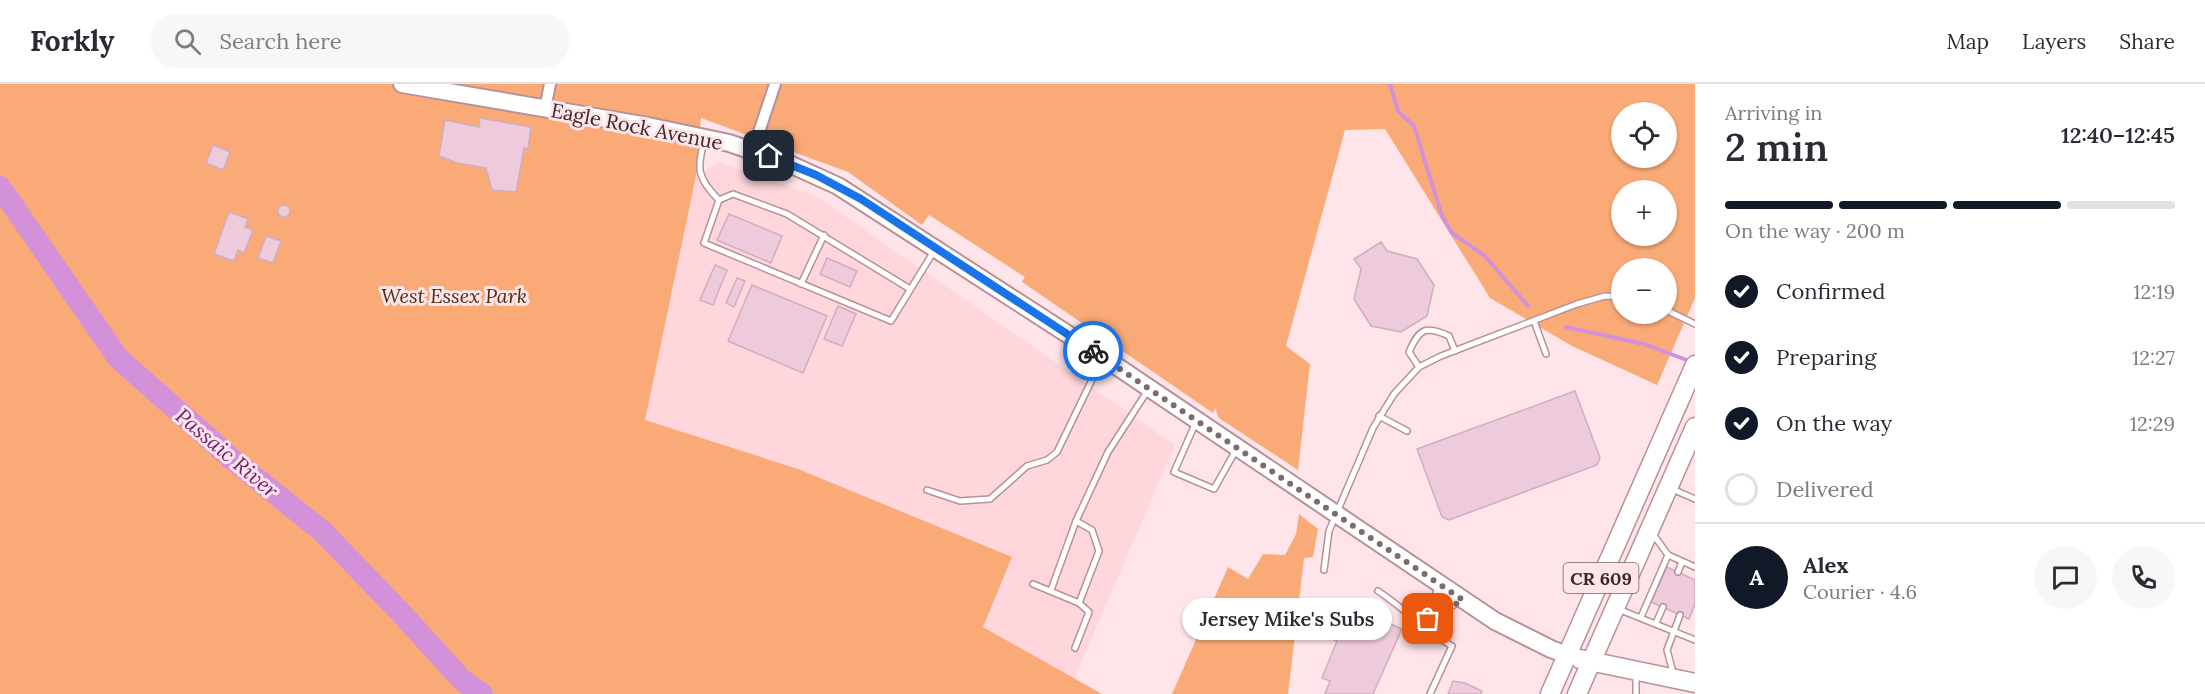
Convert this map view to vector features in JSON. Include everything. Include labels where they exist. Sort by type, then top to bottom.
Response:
[{"type":"main road","name":"Eagle Rock Avenue","points":[[402,84],[705,137],[753,150],[838,186],[1103,357],[1495,621],[1551,650],[1592,663],[1683,683]]},
{"type":"main road","name":"CR 609","points":[[1550,694],[1694,368]]},
{"type":"main road","name":"CR 609","points":[[1577,694],[1695,428]]},
{"type":"street","points":[[545,109],[550,84]]},
{"type":"street","points":[[753,150],[775,84]]},
{"type":"lane","points":[[705,137],[700,155],[700,177],[705,186],[719,200]]},
{"type":"lane","points":[[910,289],[787,214],[733,194],[719,200],[704,243],[891,321],[936,248]]},
{"type":"lane","points":[[801,284],[824,235]]},
{"type":"lane","points":[[1324,570],[1325,547],[1336,513],[1379,416],[1394,394],[1419,367],[1592,298],[1611,297]]},
{"type":"lane","points":[[1677,315],[1695,324]]},
{"type":"lane","points":[[1534,321],[1546,354]]},
{"type":"lane","points":[[1419,367],[1409,352],[1415,338],[1421,332],[1434,330],[1449,336],[1455,351]]},
{"type":"lane","points":[[927,490],[960,501],[990,499],[1027,466],[1047,460],[1057,452],[1103,357]]},
{"type":"lane","points":[[1051,590],[1076,521],[1108,452],[1149,388]]},
{"type":"lane","points":[[1379,416],[1407,431]]},
{"type":"lane","points":[[1197,421],[1174,472],[1214,489],[1237,447]]},
{"type":"lane","points":[[1668,487],[1694,498]]},
{"type":"lane","points":[[1076,521],[1092,530],[1099,551],[1079,603]]},
{"type":"lane","points":[[1649,528],[1668,555],[1695,567]]},
{"type":"lane","points":[[1641,617],[1668,555]]},
{"type":"lane","points":[[1678,572],[1682,562]]},
{"type":"lane","points":[[1033,584],[1079,603],[1089,612],[1075,648]]},
{"type":"lane","points":[[1424,628],[1438,584]]},
{"type":"lane","points":[[1378,591],[1401,607],[1424,628],[1452,646],[1430,694]]},
{"type":"lane","points":[[1428,619],[1463,600]]},
{"type":"lane","points":[[1656,623],[1663,607]]},
{"type":"lane","points":[[1615,608],[1695,640]]},
{"type":"lane","points":[[1680,615],[1667,650],[1683,683]]},
{"type":"lane","points":[[1636,672],[1636,694]]},
{"type":"shaded area","points":[[719,162],[816,196],[1175,445],[1074,679],[983,627],[1012,558],[644,420],[696,176]]},
{"type":"green space","name":"West Essex Park","points":[[0,84],[1695,84],[1695,298],[1657,385],[1572,346],[1490,298],[1385,129],[1345,130],[1286,346],[1310,364],[1298,470],[1219,418],[1215,408],[1213,413],[1022,282],[1025,277],[929,215],[922,225],[848,172],[701,118],[696,176],[645,420],[798,469],[1012,557],[983,627],[1102,694],[0,694]]},
{"type":"green space","points":[[1299,514],[1318,529],[1313,557],[1304,558],[1288,694],[1172,694],[1228,567],[1248,579],[1263,554],[1285,555],[1296,534]]},
{"type":"building","points":[[480,118],[531,127],[528,149],[524,148],[516,192],[492,190],[486,168],[457,163],[439,156],[445,120],[479,127]]},
{"type":"building","points":[[213,145],[230,152],[223,170],[206,163]]},
{"type":"building","points":[[286,205],[290,211],[286,217],[282,217],[278,209]]},
{"type":"building","points":[[229,212],[248,219],[245,227],[253,230],[244,253],[238,250],[234,261],[214,254]]},
{"type":"building","points":[[729,214],[782,236],[771,263],[717,240]]},
{"type":"building","points":[[266,236],[281,241],[273,263],[258,258]]},
{"type":"building","points":[[1381,242],[1387,251],[1417,259],[1434,285],[1427,316],[1401,332],[1371,326],[1354,299],[1361,269],[1354,259]]},
{"type":"building","points":[[827,258],[857,271],[850,287],[820,274]]},
{"type":"building","points":[[715,265],[727,270],[713,305],[700,300]]},
{"type":"building","points":[[737,278],[745,281],[734,307],[726,303]]},
{"type":"building","points":[[752,285],[827,316],[803,373],[728,341]]},
{"type":"building","points":[[838,306],[856,314],[842,346],[824,339]]},
{"type":"building","points":[[1575,391],[1600,458],[1597,465],[1449,520],[1442,517],[1417,449]]},
{"type":"building","points":[[1667,567],[1695,580],[1695,604],[1689,619],[1651,602]]},
{"type":"building","points":[[1334,600],[1402,629],[1373,694],[1325,694],[1330,681],[1322,678],[1337,641],[1326,636],[1328,616]]},
{"type":"building","points":[[1453,681],[1465,683],[1482,691],[1481,694],[1448,694]]},
{"type":"waterway","points":[[1390,84],[1398,111],[1414,126],[1442,216],[1452,233],[1485,256],[1528,306]]},
{"type":"waterway","name":"Passaic River","points":[[0,187],[118,358],[232,459],[322,531],[462,680],[482,694]]},
{"type":"waterway","points":[[1566,327],[1644,344],[1692,362]]},
{"type":"way so far","points":[[1093,351],[1463,600],[1428,619]]},
{"type":"place","name":"Jersey Mike's Subs","points":[[1428,619]]},
{"type":"route","points":[[769,156],[816,175],[861,199],[1093,351]]}]
